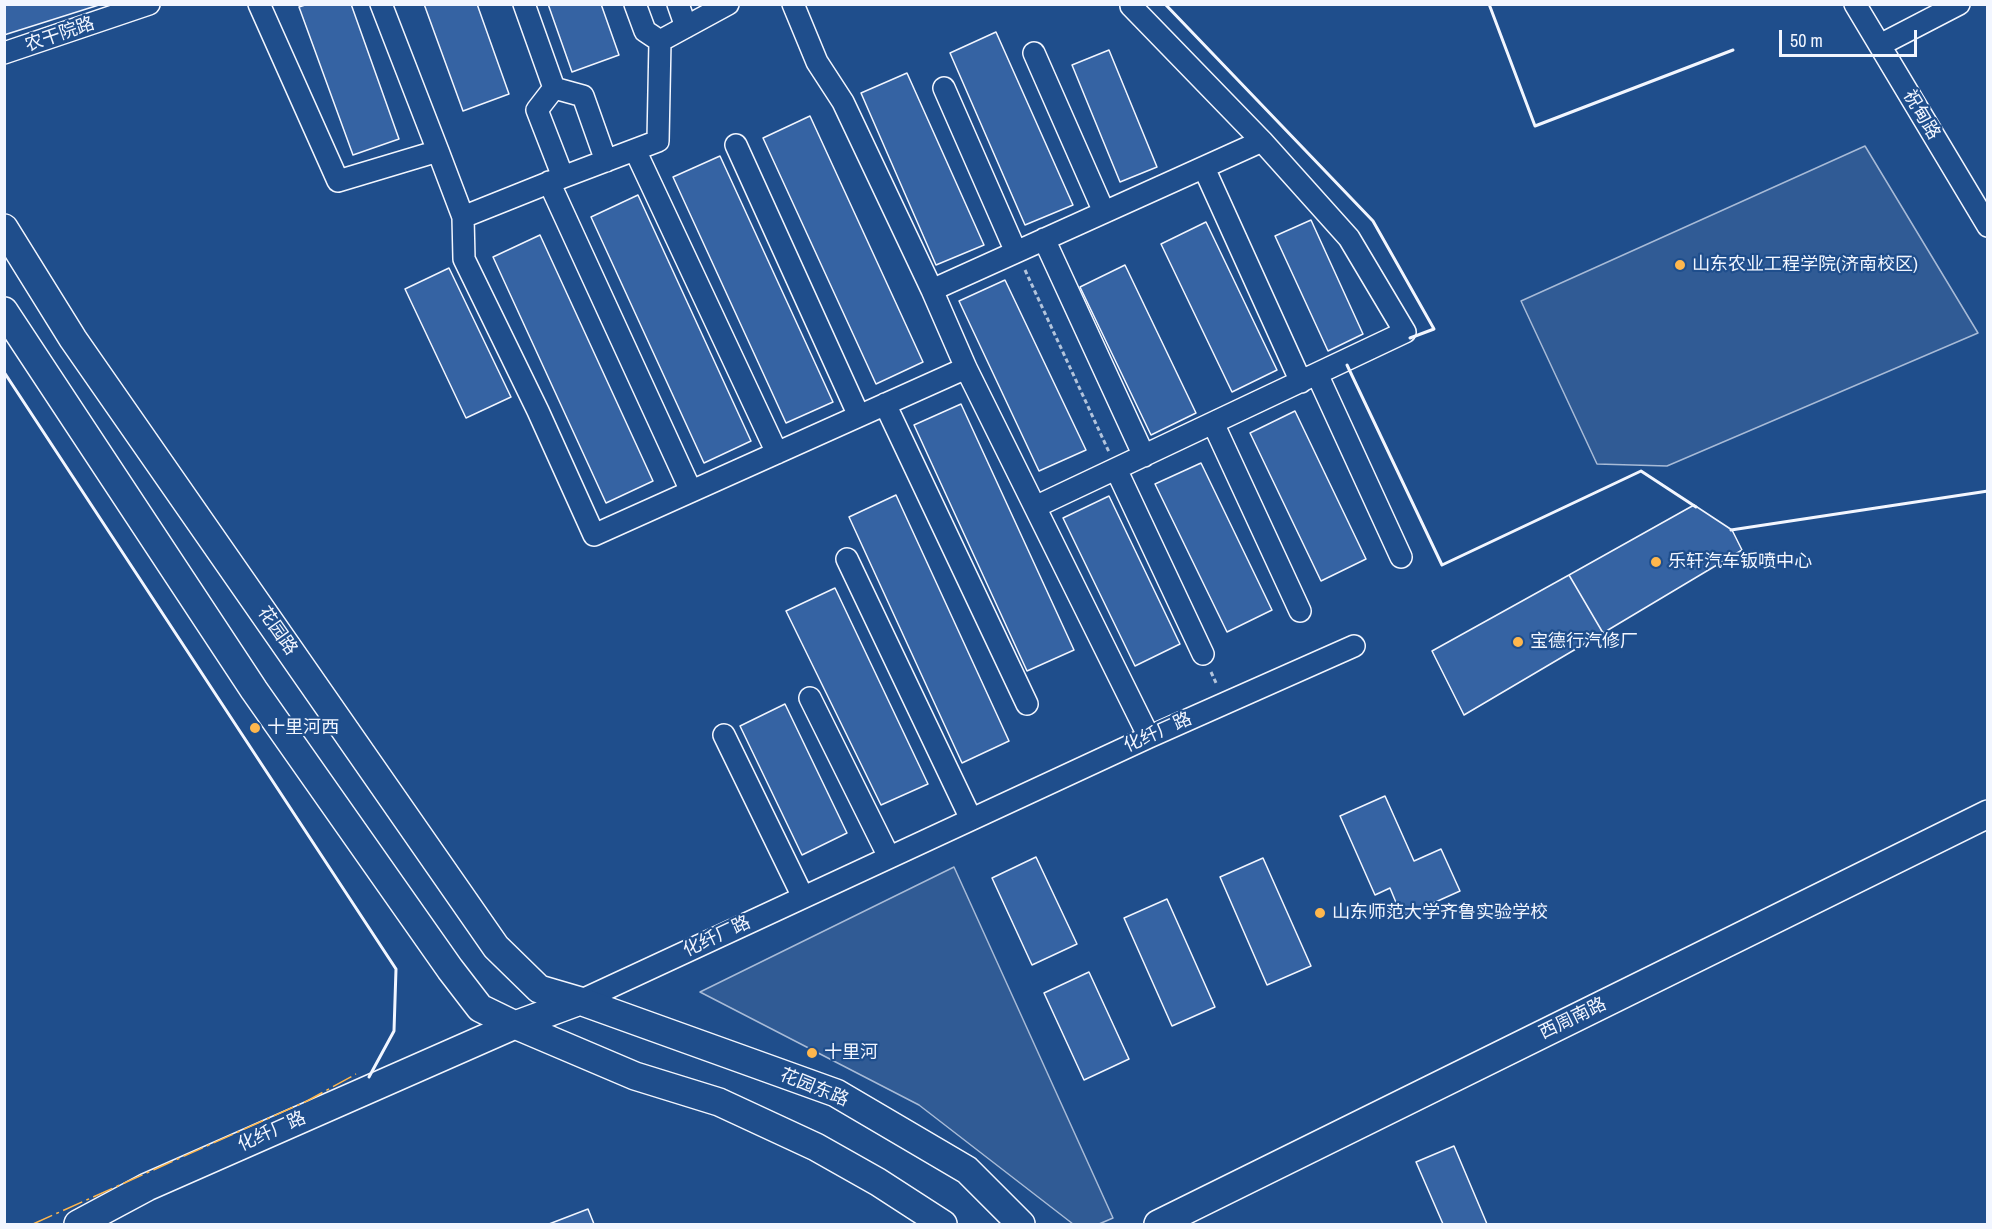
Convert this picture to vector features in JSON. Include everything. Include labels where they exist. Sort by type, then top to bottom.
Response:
[{"type":"main road","name":"花园路","points":[[4,228],[74,339],[496,947],[539,989],[579,1001]]},
{"type":"main road","points":[[4,311],[254,690],[450,969],[480,1008],[635,1076],[719,1102],[816,1147],[878,1182],[943,1224]]},
{"type":"main road","name":"西周南路","points":[[1158,1224],[1988,814]]},
{"type":"main road","name":"化纤厂路","points":[[78,1224],[147,1187],[515,1025],[579,1001]]},
{"type":"main road","name":"花园东路","points":[[579,1001],[836,1094],[968,1170],[1021,1224]]},
{"type":"street","name":"农干院路","points":[[4,53],[149,4]]},
{"type":"street","points":[[259,4],[338,181],[438,151]]},
{"type":"street","points":[[381,4],[463,217],[464,259],[538,411],[594,535],[966,368]]},
{"type":"street","points":[[524,4],[554,88]]},
{"type":"street","points":[[635,4],[645,31],[660,41]]},
{"type":"street","points":[[678,4],[686,27]]},
{"type":"street","points":[[660,41],[728,4]]},
{"type":"street","points":[[793,4],[817,62],[843,102],[932,290],[966,368],[1149,737]]},
{"type":"street","name":"祝甸路","points":[[1855,4],[1988,226]]},
{"type":"street","points":[[1880,45],[1959,4]]},
{"type":"street","points":[[1035,507],[1405,332],[1349,238],[1262,141],[1131,6]]},
{"type":"street","points":[[463,217],[658,141],[660,41]]},
{"type":"street","points":[[1034,53],[1104,212]]},
{"type":"street","points":[[554,88],[583,96],[606,161]]},
{"type":"street","points":[[554,88],[537,110],[556,179],[692,491]]},
{"type":"street","points":[[944,88],[1016,252]]},
{"type":"street","points":[[932,290],[1262,141]]},
{"type":"street","points":[[736,145],[859,416]]},
{"type":"street","points":[[635,150],[777,453]]},
{"type":"street","points":[[1204,168],[1401,557]]},
{"type":"street","points":[[1044,239],[1144,456]]},
{"type":"street","points":[[885,404],[1027,704]]},
{"type":"street","points":[[1213,423],[1300,611]]},
{"type":"street","points":[[1116,468],[1203,654]]},
{"type":"street","points":[[847,559],[971,819]]},
{"type":"street","name":"化纤厂路","points":[[579,1001],[1149,737],[1354,646]]},
{"type":"street","points":[[810,698],[889,857]]},
{"type":"street","points":[[724,735],[803,897]]},
{"type":"path","points":[[1016,252],[1116,468]]},
{"type":"path","points":[[1203,654],[1226,702]]},
{"type":"shaded area","points":[[1865,146],[1978,333],[1667,466],[1597,464],[1521,301]]},
{"type":"shaded area","points":[[954,867],[1113,1218],[1099,1224],[1073,1224],[919,1105],[700,992]]},
{"type":"building","points":[[4,4],[102,4],[4,35]]},
{"type":"building","points":[[308,4],[351,4],[399,139],[353,155],[299,7]]},
{"type":"building","points":[[424,4],[477,4],[509,94],[463,111]]},
{"type":"building","points":[[548,4],[601,4],[619,55],[572,72]]},
{"type":"building","points":[[996,32],[1073,205],[1025,225],[950,53]]},
{"type":"building","points":[[1109,50],[1157,167],[1120,182],[1072,65]]},
{"type":"building","points":[[907,73],[984,245],[936,265],[861,93]]},
{"type":"building","points":[[810,116],[923,362],[876,384],[763,138]]},
{"type":"building","points":[[720,156],[833,402],[786,423],[673,177]]},
{"type":"building","points":[[638,195],[751,441],[704,463],[591,217]]},
{"type":"building","points":[[1311,220],[1363,334],[1328,351],[1275,236]]},
{"type":"building","points":[[1206,222],[1277,370],[1232,392],[1161,244]]},
{"type":"building","points":[[540,235],[653,481],[606,503],[493,257]]},
{"type":"building","points":[[1125,265],[1196,413],[1151,435],[1080,287]]},
{"type":"building","points":[[449,268],[511,397],[466,418],[405,289]]},
{"type":"building","points":[[1005,280],[1086,450],[1039,471],[959,301]]},
{"type":"building","points":[[961,404],[1074,650],[1027,671],[914,425]]},
{"type":"building","points":[[1295,411],[1366,559],[1321,581],[1250,433]]},
{"type":"building","points":[[1201,463],[1272,610],[1227,632],[1155,484]]},
{"type":"building","points":[[896,495],[1009,741],[962,763],[849,517]]},
{"type":"building","points":[[1109,496],[1180,644],[1135,666],[1063,518]]},
{"type":"building","name":"乐轩汽车钣喷中心","points":[[1694,505],[1732,530],[1742,550],[1603,633],[1569,575]]},
{"type":"building","name":"宝德行汽修厂","points":[[1569,575],[1603,633],[1464,715],[1432,651]]},
{"type":"building","points":[[835,588],[928,784],[881,805],[786,611]]},
{"type":"building","points":[[785,704],[847,833],[802,855],[740,726]]},
{"type":"building","points":[[1385,796],[1414,861],[1441,849],[1460,891],[1402,917],[1390,888],[1375,895],[1340,816]]},
{"type":"building","points":[[1036,857],[1077,944],[1032,965],[992,878]]},
{"type":"building","points":[[1263,858],[1311,966],[1267,985],[1220,877]]},
{"type":"building","points":[[1167,899],[1215,1007],[1172,1026],[1124,918]]},
{"type":"building","points":[[1089,972],[1129,1059],[1084,1080],[1044,993]]},
{"type":"building","points":[[1454,1146],[1487,1224],[1443,1224],[1416,1162]]},
{"type":"building","points":[[588,1209],[594,1224],[549,1224]]},
{"type":"wall","points":[[1165,4],[1373,221],[1434,329],[1410,338]]},
{"type":"wall","points":[[1489,4],[1535,126],[1733,50]]},
{"type":"wall","points":[[1347,365],[1442,565],[1641,471],[1696,507]]},
{"type":"wall","points":[[4,372],[396,969],[394,1031],[369,1077]]},
{"type":"wall","points":[[1731,530],[1988,491]]},
{"type":"power","points":[[33,1224],[307,1101],[356,1074]]},
{"type":"place","name":"山东农业工程学院(济南校区)","points":[[1680,265]]},
{"type":"place","name":"乐轩汽车钣喷中心","points":[[1656,562]]},
{"type":"place","name":"宝德行汽修厂","points":[[1518,642]]},
{"type":"place","name":"十里河西","points":[[255,728]]},
{"type":"place","name":"山东师范大学齐鲁实验学校","points":[[1320,913]]},
{"type":"place","name":"十里河","points":[[812,1053]]}]
